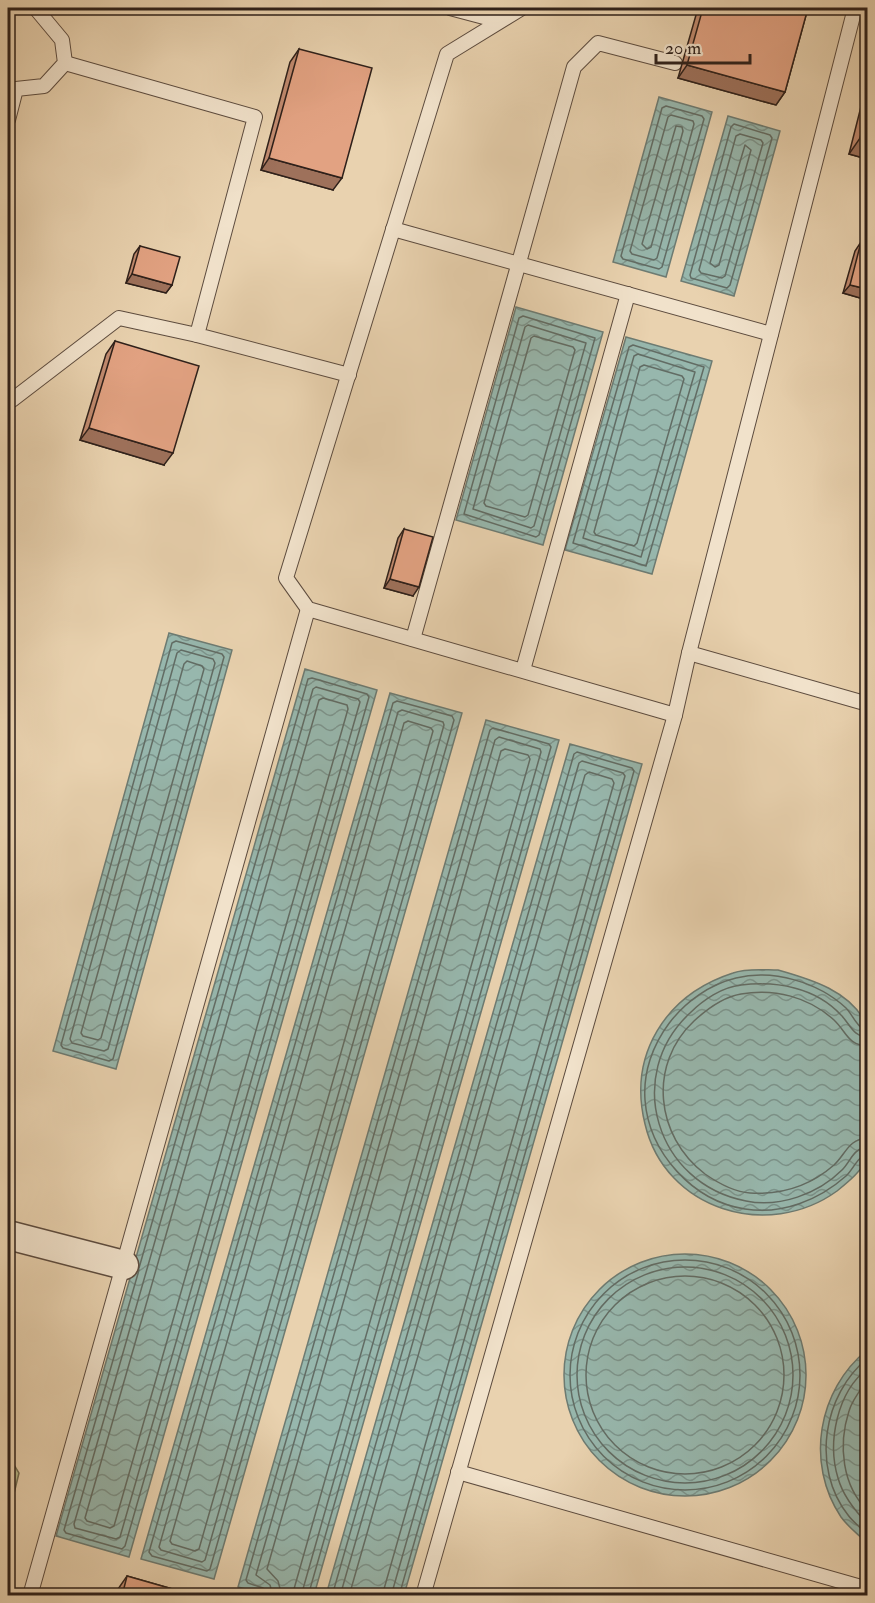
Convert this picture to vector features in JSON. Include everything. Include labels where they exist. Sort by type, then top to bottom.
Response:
[{"type":"street","points":[[8,1235],[124,1265]]},
{"type":"lane","points":[[8,120],[16,88],[44,86],[65,63],[62,40],[37,10],[38,8]]},
{"type":"lane","points":[[450,8],[499,21]]},
{"type":"lane","points":[[522,8],[447,54],[286,578],[308,609],[675,715]]},
{"type":"lane","points":[[423,1596],[675,715],[855,8]]},
{"type":"lane","points":[[413,639],[574,67],[598,44],[675,63]]},
{"type":"lane","points":[[65,63],[255,117],[197,335]]},
{"type":"lane","points":[[393,229],[771,334]]},
{"type":"lane","points":[[523,670],[628,294]]},
{"type":"lane","points":[[8,399],[12,400],[119,318],[197,335],[349,375]]},
{"type":"lane","points":[[30,1596],[308,609]]},
{"type":"lane","points":[[689,653],[867,704]]},
{"type":"lane","points":[[458,1472],[867,1589]]},
{"type":"green space","points":[[8,1455],[19,1473],[8,1518]]},
{"type":"water","points":[[659,97],[712,112],[666,277],[613,262]]},
{"type":"water","points":[[728,116],[780,131],[734,296],[681,281]]},
{"type":"water","points":[[516,307],[603,332],[543,545],[456,520]]},
{"type":"water","points":[[626,337],[712,361],[652,574],[565,550]]},
{"type":"water","points":[[169,633],[232,650],[116,1069],[53,1051]]},
{"type":"water","points":[[305,669],[377,690],[129,1557],[56,1536]]},
{"type":"water","points":[[390,693],[462,713],[214,1579],[141,1559]]},
{"type":"water","points":[[486,720],[559,740],[314,1595],[268,1595],[238,1587]]},
{"type":"water","points":[[570,744],[642,764],[404,1595],[326,1595]]},
{"type":"water","points":[[778,970],[816,982],[841,995],[860,1014],[867,1026],[869,1043],[868,1152],[865,1163],[850,1180],[837,1191],[810,1206],[781,1214],[751,1214],[723,1208],[696,1196],[674,1178],[656,1154],[645,1124],[641,1099],[642,1074],[647,1052],[657,1031],[671,1012],[688,996],[709,983],[738,971]]},
{"type":"water","points":[[673,1254],[697,1254],[720,1259],[742,1268],[771,1289],[786,1308],[797,1329],[804,1351],[806,1375],[804,1399],[797,1421],[786,1442],[771,1461],[742,1482],[720,1491],[697,1496],[673,1496],[650,1491],[628,1482],[608,1469],[591,1452],[578,1432],[569,1410],[564,1387],[564,1363],[569,1340],[578,1318],[591,1298],[608,1281],[628,1268],[650,1259]]},
{"type":"water","points":[[867,1350],[867,1543],[844,1521],[830,1496],[823,1474],[820,1451],[822,1428],[837,1385],[850,1366]]},
{"type":"building","points":[[703,8],[808,8],[785,92],[687,65]]},
{"type":"building","points":[[299,49],[372,68],[342,178],[269,158]]},
{"type":"building","points":[[867,109],[867,140],[860,138]]},
{"type":"building","points":[[861,242],[867,244],[867,289],[850,285]]},
{"type":"building","points":[[140,246],[180,257],[172,285],[132,274]]},
{"type":"building","points":[[115,341],[199,366],[173,453],[89,428]]},
{"type":"building","points":[[404,529],[433,537],[419,587],[390,579]]},
{"type":"building","points":[[127,1576],[197,1596],[122,1596]]}]
